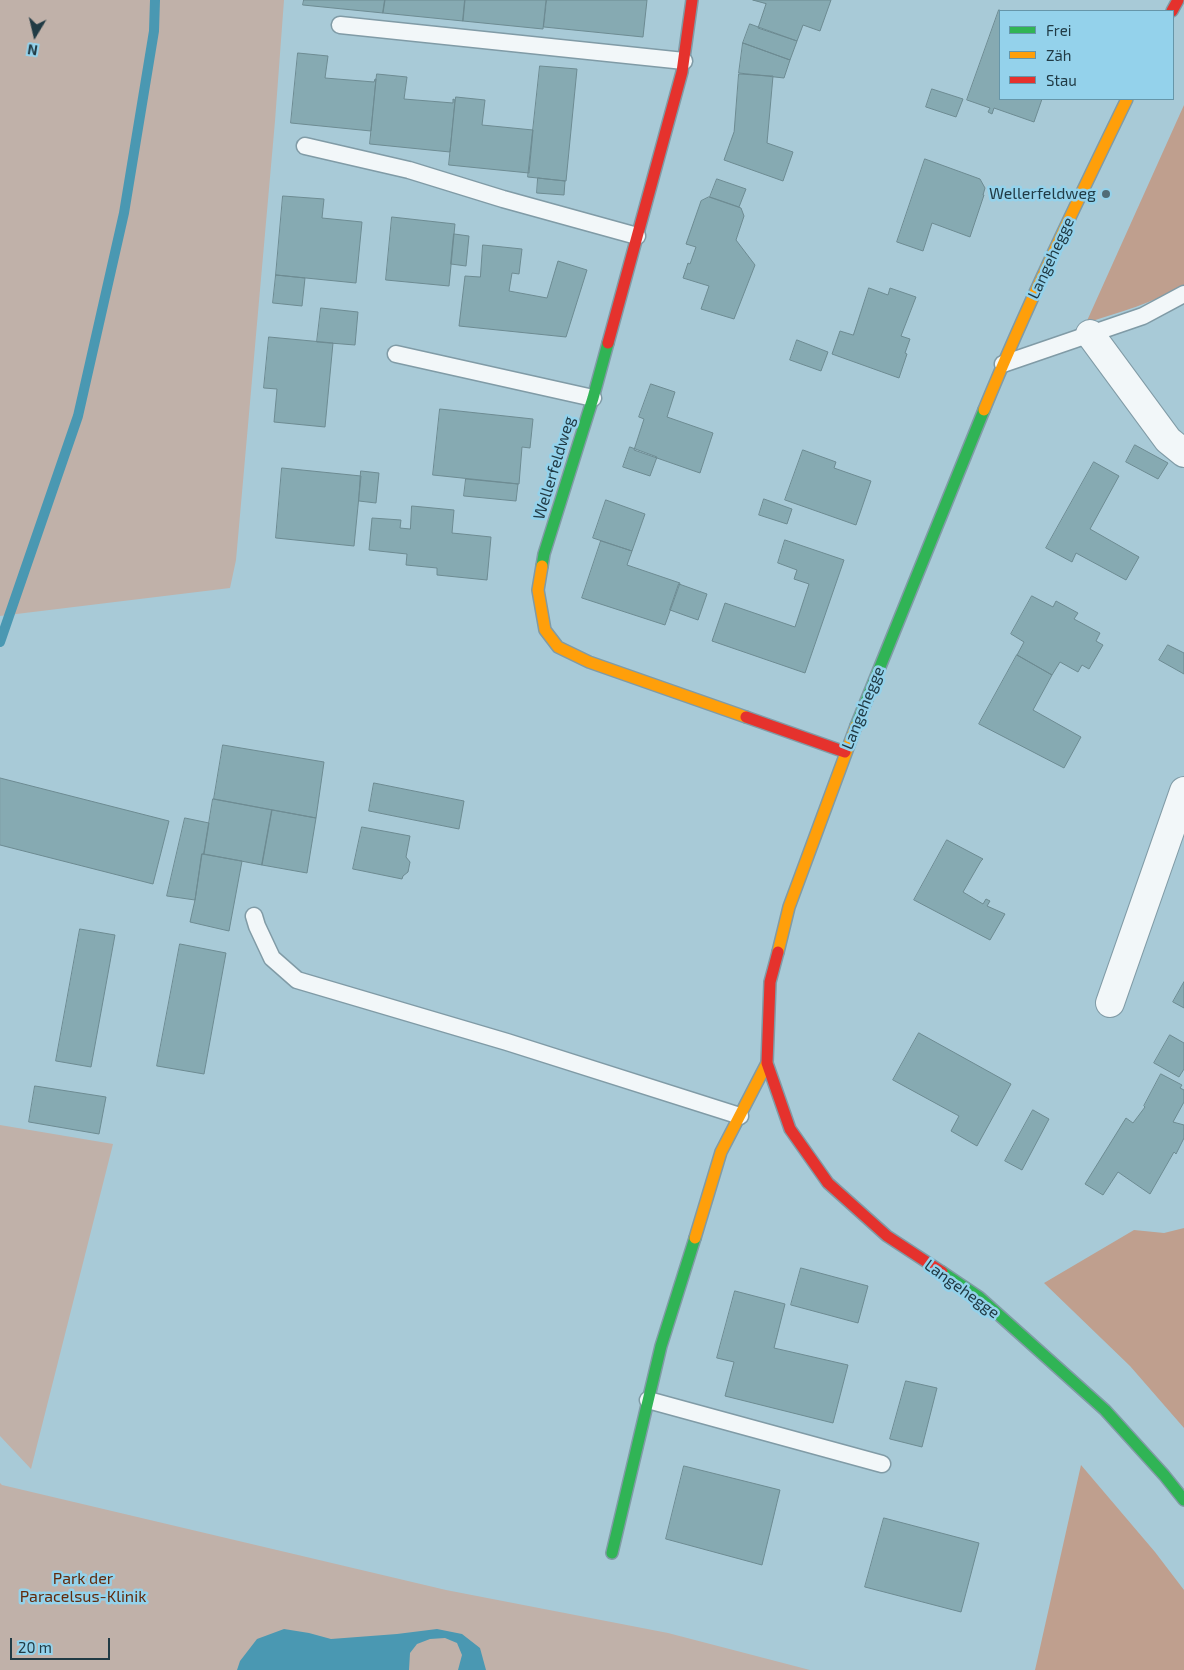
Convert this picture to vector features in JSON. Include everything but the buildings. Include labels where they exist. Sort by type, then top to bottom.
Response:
[{"type":"street","name":"Wellerfeldweg","points":[[692,0],[682,72],[592,398],[544,554],[538,590],[545,630],[558,647],[589,662],[845,752]]},
{"type":"street","name":"Langehegge","points":[[1127,100],[1003,364],[845,752],[789,907],[770,982],[767,1063],[790,1129],[828,1183],[888,1236],[979,1297],[1105,1410],[1184,1500]]},
{"type":"street","points":[[1090,334],[1168,440],[1184,453]]},
{"type":"street","points":[[1110,1003],[1184,791]]},
{"type":"street","name":"Langehegge","points":[[612,1553],[661,1346],[722,1152],[767,1063]]},
{"type":"lane","points":[[340,25],[684,61]]},
{"type":"lane","points":[[305,146],[409,170],[637,236]]},
{"type":"lane","points":[[1003,364],[1143,316],[1184,294]]},
{"type":"lane","points":[[396,354],[592,398]]},
{"type":"lane","points":[[254,916],[272,958],[297,980],[507,1042],[740,1116]]},
{"type":"lane","points":[[648,1400],[882,1464]]},
{"type":"green space","points":[[0,0],[284,0],[236,560],[230,588],[0,616]]},
{"type":"green space","points":[[0,1125],[113,1144],[31,1469],[0,1436]]},
{"type":"green space","name":"Park der Paracelsus-Klinik","points":[[0,1483],[446,1590],[668,1633],[810,1670],[0,1670]]},
{"type":"shaded area","points":[[1184,105],[1184,285],[1149,302],[1086,323]]},
{"type":"shaded area","points":[[1184,1228],[1184,1428],[1130,1366],[1044,1283],[1134,1230],[1164,1233]]},
{"type":"shaded area","points":[[1081,1465],[1155,1552],[1184,1590],[1184,1670],[1035,1670]]},
{"type":"water","points":[[284,1629],[331,1639],[437,1629],[462,1634],[480,1648],[486,1670],[458,1670],[462,1655],[457,1643],[445,1638],[430,1639],[417,1644],[410,1653],[409,1670],[237,1670],[240,1661],[257,1639]]},
{"type":"waterway","points":[[0,642],[78,416],[124,213],[154,31],[155,0]]},
{"type":"traffic: fast","points":[[542,566],[608,343]]},
{"type":"traffic: fast","points":[[856,726],[984,410]]},
{"type":"traffic: fast","points":[[612,1553],[661,1346],[695,1238]]},
{"type":"traffic: fast","points":[[942,1272],[979,1297],[1105,1410],[1184,1500]]},
{"type":"traffic: slow","points":[[984,410],[1035,293],[1127,100]]},
{"type":"traffic: slow","points":[[542,566],[538,590],[545,630],[558,647],[589,662],[746,717]]},
{"type":"traffic: slow","points":[[778,952],[789,907],[856,726]]},
{"type":"traffic: slow","points":[[695,1238],[721,1152],[767,1063]]},
{"type":"traffic: jam","points":[[608,343],[682,72],[692,0]]},
{"type":"traffic: jam","points":[[1173,10],[1178,0]]},
{"type":"traffic: jam","points":[[746,717],[845,752]]},
{"type":"traffic: jam","points":[[778,952],[770,982],[767,1063],[790,1129],[828,1183],[887,1236],[942,1272]]},
{"type":"place","name":"Wellerfeldweg","points":[[1106,194]]}]
